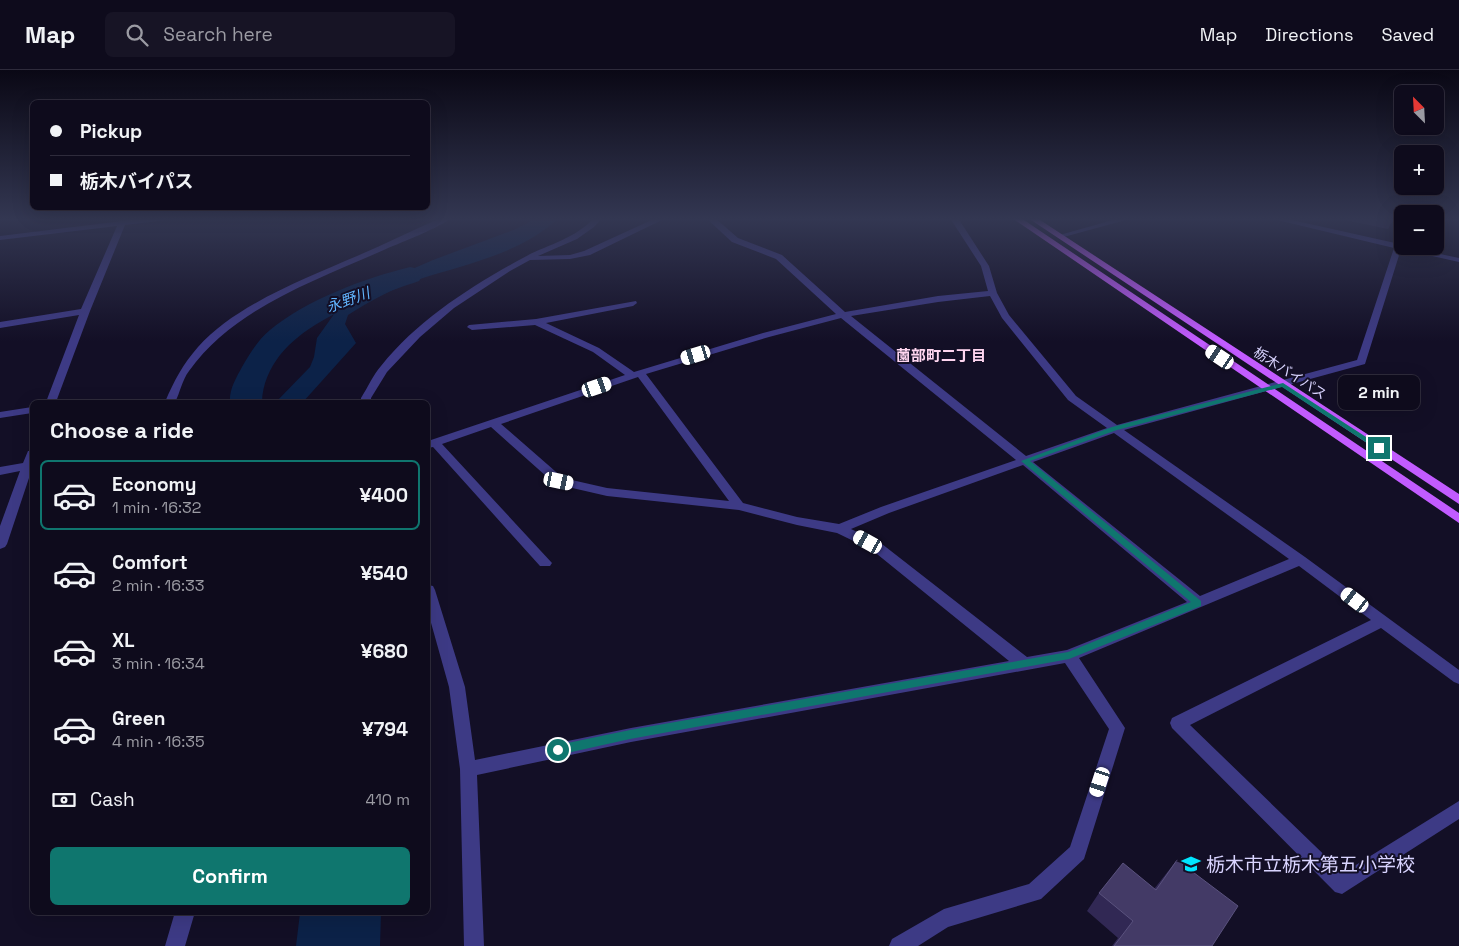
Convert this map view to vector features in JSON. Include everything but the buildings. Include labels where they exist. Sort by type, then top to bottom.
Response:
[{"type":"main road","name":"栃木バイパス","points":[[1076,259],[1266,389],[1457,516]]},
{"type":"main road","name":"栃木バイパス","points":[[1094,259],[1459,500]]},
{"type":"street","points":[[52,400],[85,311],[107,259]]},
{"type":"street","points":[[171,400],[180,376],[207,344],[226,327],[274,297],[303,282],[357,259]]},
{"type":"street","points":[[367,400],[385,367],[411,340],[464,298],[526,259]]},
{"type":"street","points":[[781,259],[843,316],[1025,461],[1198,603]]},
{"type":"street","points":[[981,259],[986,266],[993,293],[1005,316],[1072,398],[1300,560],[1459,678]]},
{"type":"street","points":[[840,529],[885,510],[1114,429],[1283,385],[1361,362],[1395,259]]},
{"type":"street","points":[[545,563],[431,444],[636,374],[766,335],[843,316],[938,299],[993,293]]},
{"type":"street","points":[[472,326],[536,322],[633,303]]},
{"type":"street","points":[[0,326],[85,311]]},
{"type":"street","points":[[536,322],[596,350],[636,374],[739,506]]},
{"type":"street","points":[[0,416],[30,410]]},
{"type":"street","points":[[493,423],[559,481],[608,492],[651,498],[739,506],[797,521],[840,529],[877,547],[1024,664]]},
{"type":"street","points":[[0,471],[30,459]]},
{"type":"street","points":[[0,544],[30,462]]},
{"type":"street","points":[[468,769],[630,735],[1069,656],[1300,560]]},
{"type":"street","points":[[430,597],[458,688],[468,769],[474,946]]},
{"type":"street","points":[[1382,621],[1178,724],[1342,885],[1459,809]]},
{"type":"street","points":[[900,946],[944,919],[1034,892],[1078,853],[1117,728],[1069,656]]},
{"type":"street","points":[[175,946],[184,915]]},
{"type":"water","points":[[484,259],[411,282],[348,315],[345,324],[356,343],[305,400],[278,400],[310,367],[314,357],[317,338],[342,303],[380,283],[433,260]]},
{"type":"water","points":[[300,915],[381,915],[380,946],[296,946]]},
{"type":"waterway","name":"永野川","points":[[246,400],[250,381],[266,352],[280,337],[296,325],[334,304],[410,275]]},
{"type":"place","name":"栃木市立栃木第五小学校","points":[[1191,864]]},
{"type":"district","name":"薗部町二丁目","points":[[941,356]]},
{"type":"route","points":[[558,750],[630,735],[1069,656],[1198,603],[1025,461],[1114,429],[1283,385],[1379,448]]}]
